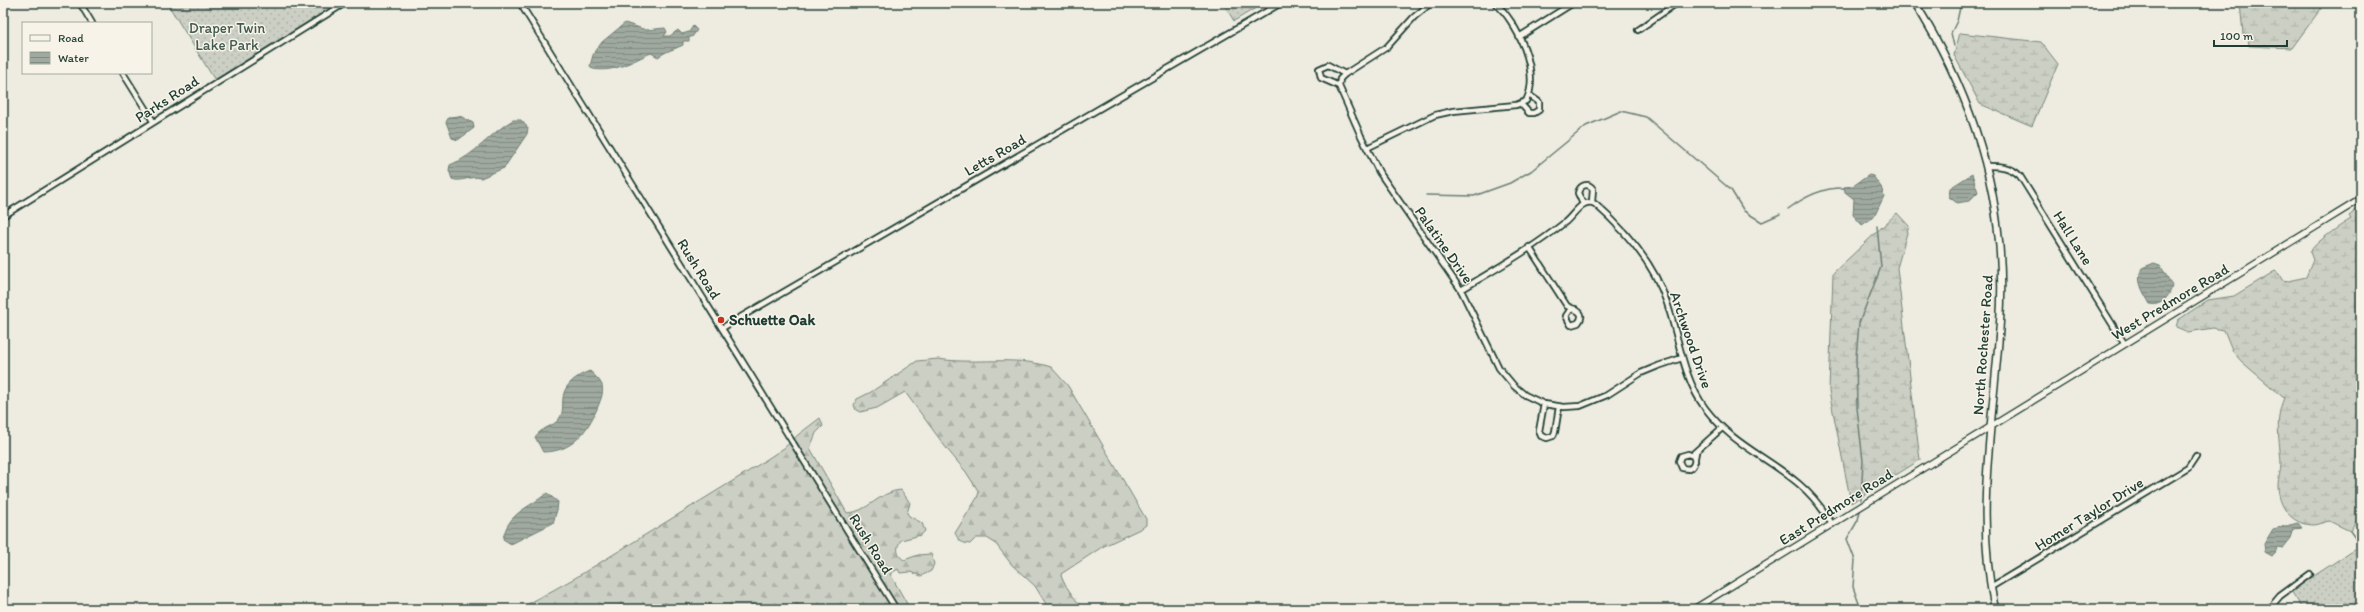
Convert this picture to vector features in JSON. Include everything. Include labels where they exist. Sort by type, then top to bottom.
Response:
[{"type":"main road","name":"North Rochester Road","points":[[1915,3],[1953,70],[1978,135],[1987,166],[1994,201],[2001,270],[2000,321],[1991,425],[1986,513],[1987,557],[1995,609]]},
{"type":"street","points":[[80,3],[91,22]]},
{"type":"street","name":"Parks Road","points":[[3,216],[153,121],[345,3]]},
{"type":"street","name":"Rush Road","points":[[520,3],[896,609]]},
{"type":"street","name":"Letts Road","points":[[722,328],[1281,3]]},
{"type":"street","points":[[1345,74],[1328,65],[1319,69],[1321,78],[1339,86],[1340,79],[1345,74],[1387,47],[1414,16],[1431,3]]},
{"type":"street","points":[[1367,148],[1435,115],[1453,111],[1521,104],[1526,101],[1529,95],[1529,62],[1519,37],[1505,13],[1495,3]]},
{"type":"street","points":[[1519,37],[1573,3]]},
{"type":"street","points":[[1638,30],[1677,3]]},
{"type":"street","points":[[124,74],[153,121]]},
{"type":"street","name":"Palatine Drive","points":[[1339,86],[1367,148],[1396,198],[1462,290],[1499,368],[1506,378],[1525,395],[1544,404],[1559,407],[1580,406],[1598,400],[1641,373],[1682,358]]},
{"type":"street","points":[[1521,104],[1529,113],[1534,113],[1538,110],[1539,102],[1529,95]]},
{"type":"street","name":"Hall Lane","points":[[1987,166],[2004,166],[2014,170],[2020,176],[2124,343]]},
{"type":"street","points":[[1462,290],[1563,224],[1584,204],[1592,202],[1593,189],[1589,185],[1584,185],[1580,188],[1578,193],[1584,204]]},
{"type":"street","name":"West Predmore Road","points":[[1991,425],[2361,199]]},
{"type":"street","name":"Archwood Drive","points":[[1592,202],[1624,231],[1649,266],[1667,301],[1682,358],[1693,389],[1722,428],[1740,444],[1799,484],[1818,504],[1832,524]]},
{"type":"street","points":[[1529,247],[1567,306],[1580,312],[1582,316],[1578,323],[1569,323],[1566,319],[1567,306]]},
{"type":"street","points":[[1566,314],[1570,310],[1575,309]]},
{"type":"street","points":[[1544,404],[1539,431],[1541,436],[1547,438],[1553,436],[1555,432],[1559,407]]},
{"type":"street","name":"East Predmore Road","points":[[1694,609],[1991,425]]},
{"type":"street","points":[[1696,453],[1694,466],[1689,470],[1682,468],[1679,464],[1680,458],[1683,455],[1696,453],[1722,428]]},
{"type":"street","points":[[1688,454],[1695,461]]},
{"type":"street","name":"Homer Taylor Drive","points":[[1991,586],[2188,468],[2196,456]]},
{"type":"street","points":[[2269,609],[2280,596],[2310,574]]},
{"type":"green space","name":"Draper Twin Lake Park","points":[[167,3],[343,3],[216,82]]},
{"type":"green space","points":[[1223,3],[1264,3],[1234,21]]},
{"type":"green space","points":[[2240,3],[2325,3],[2292,48],[2249,46],[2248,35],[2243,34]]},
{"type":"green space","points":[[1960,33],[2041,42],[2058,64],[2032,126],[1980,104],[1954,55]]},
{"type":"green space","points":[[2361,206],[2361,513],[2350,531],[2329,521],[2312,525],[2297,521],[2287,512],[2280,500],[2278,485],[2281,464],[2278,423],[2284,398],[2242,362],[2233,352],[2224,330],[2213,328],[2188,332],[2176,327],[2178,320],[2208,300],[2234,296],[2275,271],[2279,274],[2282,280],[2289,281],[2306,277],[2313,260],[2310,252],[2312,248],[2328,234],[2351,219],[2349,216]]},
{"type":"green space","points":[[1897,213],[1909,226],[1897,268],[1920,460],[1851,503],[1829,391],[1833,273]]},
{"type":"green space","points":[[938,359],[952,361],[1009,361],[1037,363],[1051,367],[1068,386],[1146,519],[1146,525],[1142,528],[1102,547],[1061,574],[1066,586],[1083,609],[1049,609],[1035,586],[1012,565],[995,543],[987,538],[976,538],[970,544],[959,540],[955,533],[977,498],[979,492],[966,472],[905,392],[877,408],[860,412],[856,410],[854,405],[857,399],[871,392],[917,361]]},
{"type":"green space","points":[[820,418],[823,426],[816,433],[810,448],[847,513],[861,510],[893,491],[901,490],[910,503],[907,513],[909,516],[922,523],[925,531],[921,535],[901,540],[898,545],[898,553],[904,560],[918,555],[931,554],[934,564],[931,571],[921,576],[910,572],[900,573],[898,569],[890,574],[910,609],[519,609],[575,578],[749,471],[784,448]]},
{"type":"green space","points":[[2361,545],[2361,609],[2303,609],[2291,591]]},
{"type":"water","points":[[625,23],[646,30],[665,28],[667,32],[664,36],[670,36],[678,30],[682,34],[689,32],[693,26],[697,30],[692,37],[689,37],[689,41],[683,41],[683,45],[658,57],[651,53],[616,68],[601,70],[593,69],[590,66],[593,55],[602,42]]},
{"type":"water","points":[[460,116],[473,123],[474,128],[458,140],[452,138],[446,122],[449,117]]},
{"type":"water","points":[[513,120],[521,120],[528,128],[527,134],[504,168],[481,178],[474,177],[459,180],[452,179],[449,170],[450,165],[468,156],[497,131]]},
{"type":"water","points":[[1972,174],[1978,192],[1969,201],[1957,203],[1949,197],[1950,188]]},
{"type":"water","points":[[1869,175],[1873,176],[1881,187],[1884,196],[1874,217],[1862,225],[1853,215],[1854,199],[1845,192],[1844,187],[1853,186]]},
{"type":"water","points":[[2154,263],[2160,265],[2172,285],[2170,293],[2162,302],[2158,304],[2150,304],[2141,287],[2139,278],[2142,268]]},
{"type":"water","points":[[590,371],[602,385],[602,394],[593,418],[583,433],[570,445],[562,449],[543,452],[535,437],[541,431],[557,422],[561,416],[564,393],[569,384],[576,378]]},
{"type":"water","points":[[547,493],[558,502],[553,523],[511,544],[503,539],[509,523],[514,517]]},
{"type":"water","points":[[2298,523],[2302,528],[2294,529],[2291,538],[2283,548],[2277,547],[2275,554],[2272,556],[2265,552],[2264,544],[2273,529]]},
{"type":"waterway","points":[[1954,46],[1951,33],[1957,21],[1961,3]]},
{"type":"waterway","points":[[1426,195],[1474,196],[1510,183],[1531,171],[1586,126],[1621,111],[1646,117],[1731,190],[1744,211],[1762,222],[1780,214]]},
{"type":"waterway","points":[[1788,209],[1821,191],[1844,188]]},
{"type":"waterway","points":[[1861,500],[1863,461],[1857,408],[1856,357],[1859,323],[1881,267],[1877,226]]},
{"type":"waterway","points":[[1860,511],[1858,520],[1847,539],[1855,560],[1853,587],[1861,609]]},
{"type":"waterway","points":[[2350,531],[2361,546]]},
{"type":"place","name":"Schuette Oak","points":[[721,320]]}]
